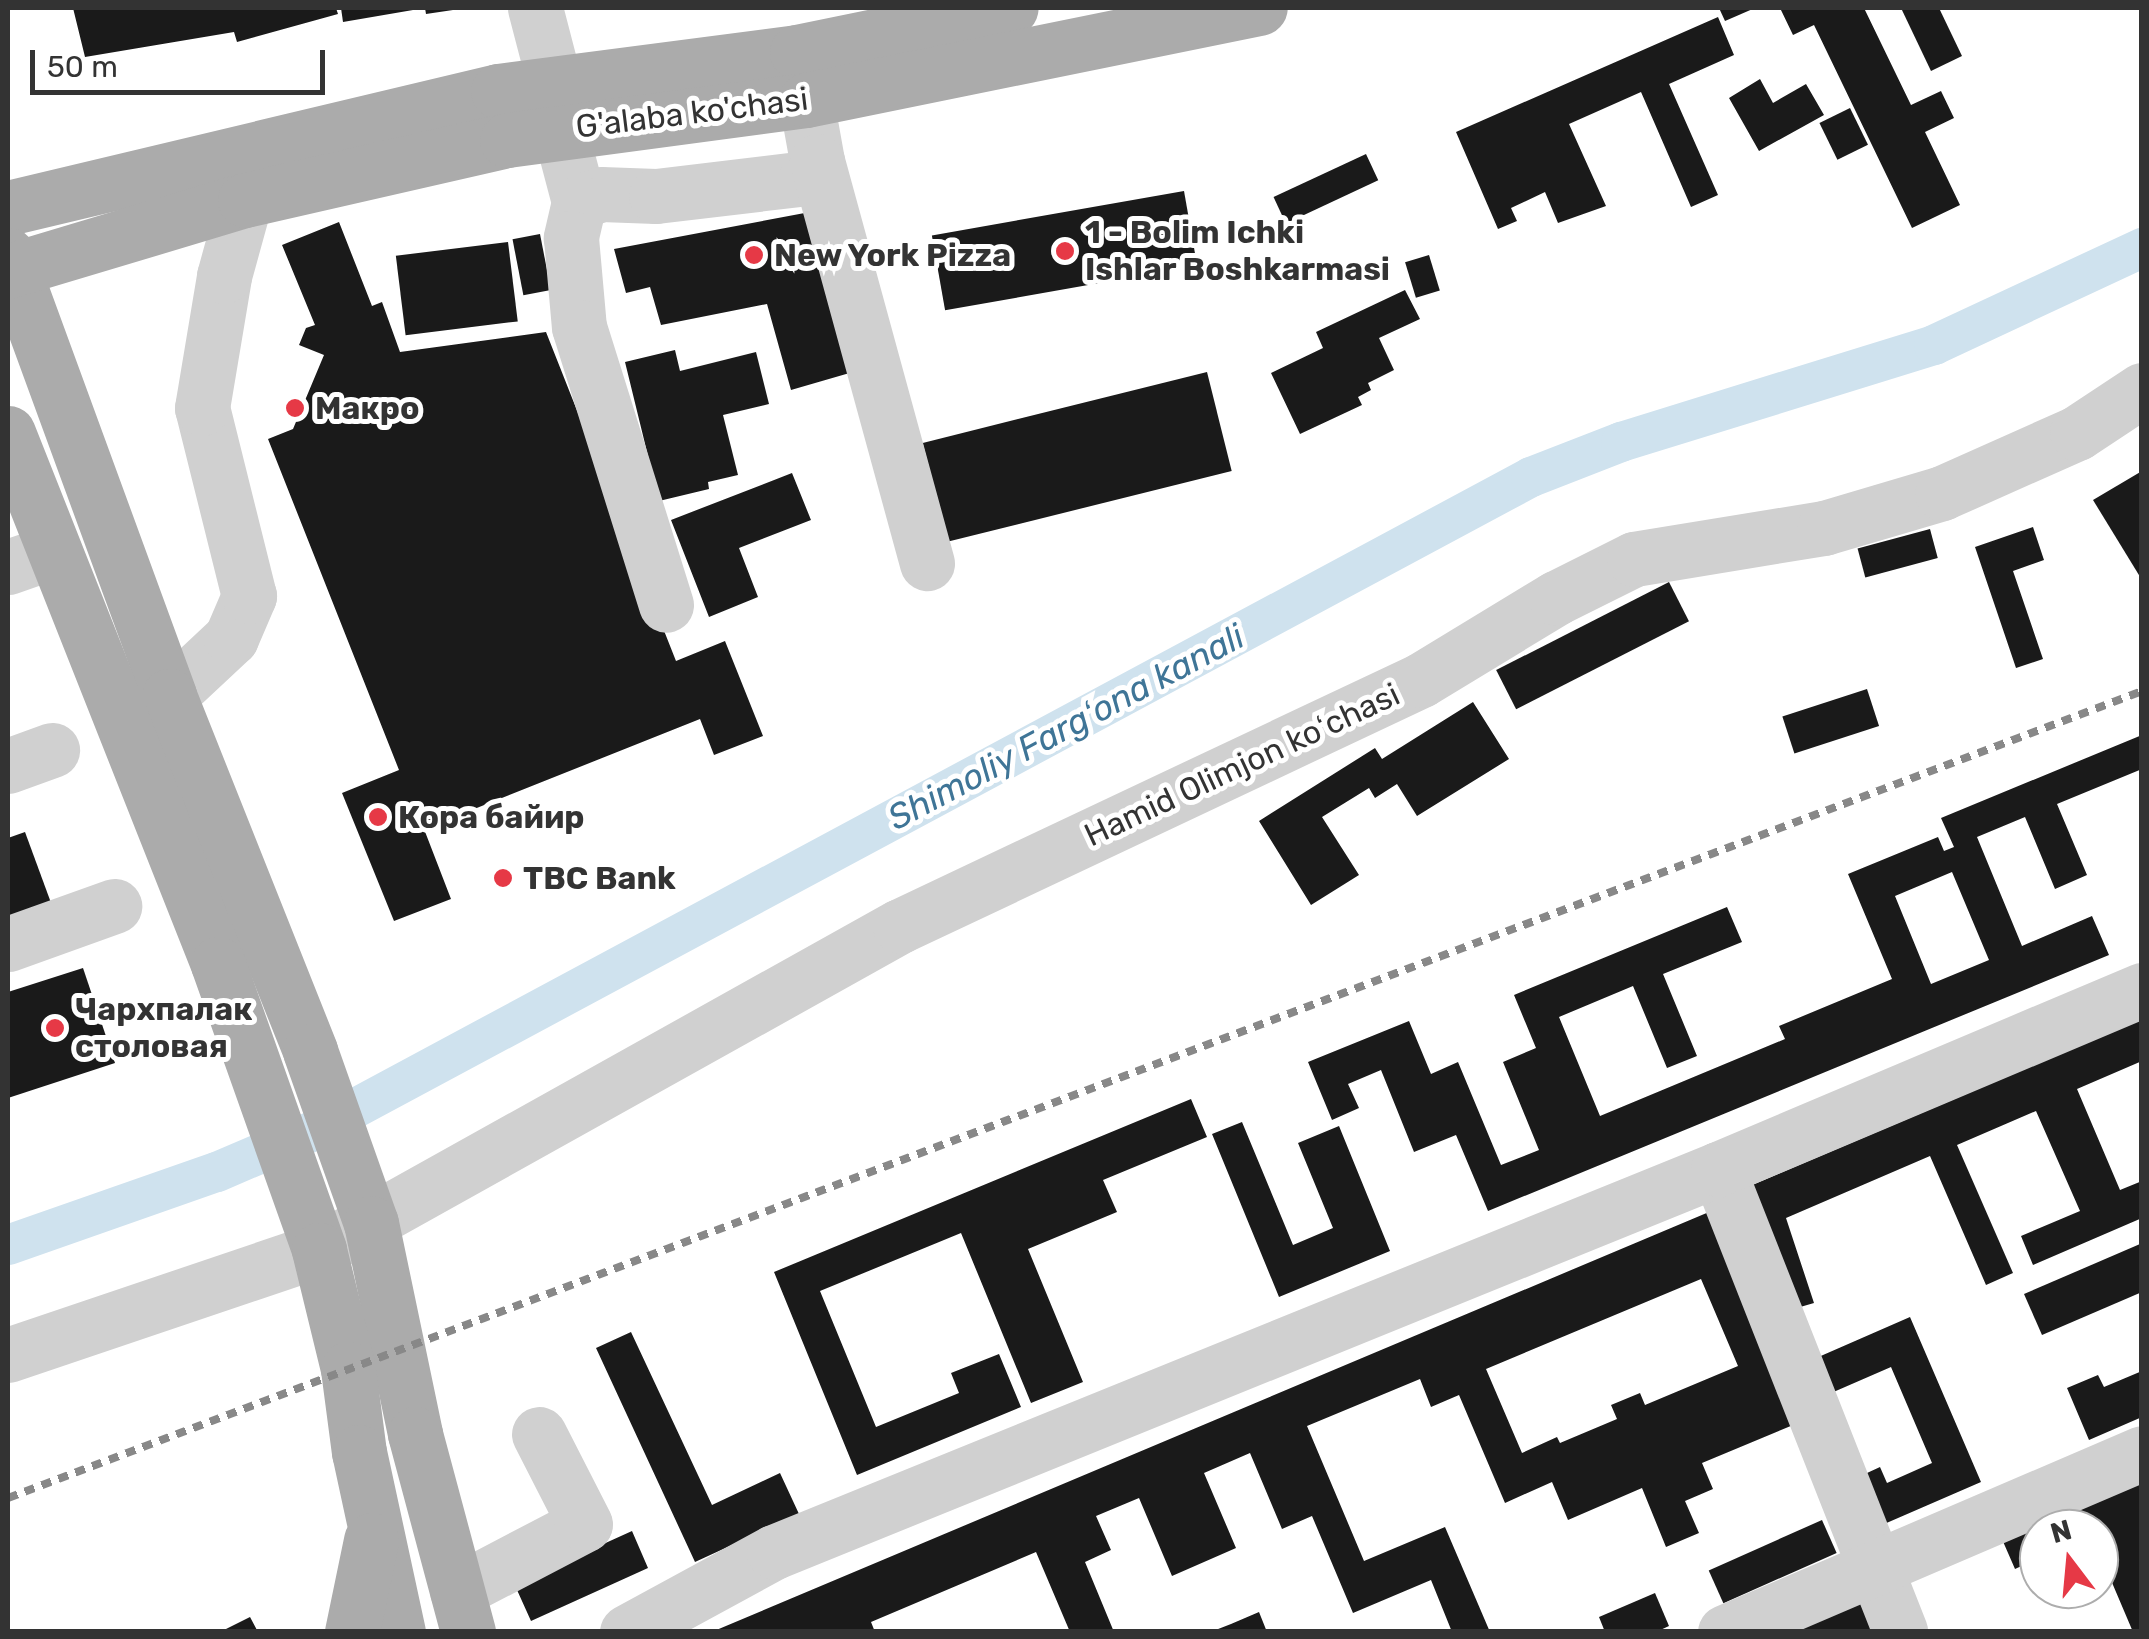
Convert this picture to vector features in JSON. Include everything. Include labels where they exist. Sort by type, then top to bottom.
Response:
[{"type":"main road","name":"G'alaba ko'chasi","points":[[801,76],[924,16],[1011,8]]},
{"type":"main road","name":"G'alaba ko'chasi","points":[[8,208],[111,180],[557,106],[801,76],[1260,8]]},
{"type":"main road","name":"G'alaba ko'chasi","points":[[9,265],[245,200],[557,106]]},
{"type":"main road","points":[[9,265],[168,696],[310,1051],[371,1223],[415,1434],[462,1611]]},
{"type":"main road","points":[[8,433],[31,559],[255,1064],[319,1250],[398,1632]]},
{"type":"main road","points":[[352,1632],[376,1517]]},
{"type":"street","points":[[534,8],[579,202],[571,238],[580,327],[666,605]]},
{"type":"street","points":[[801,76],[817,161],[928,563]]},
{"type":"street","points":[[579,202],[601,194],[656,196],[790,182],[806,178],[817,161]]},
{"type":"street","points":[[168,696],[231,638],[249,596],[202,408],[224,276],[245,200]]},
{"type":"street","name":"Hamid Olimjon koʻchasi","points":[[8,1354],[319,1250],[900,926],[1421,680],[1556,598],[1634,559],[1824,528],[1942,493],[2077,433],[2142,390]]},
{"type":"street","points":[[8,944],[114,906]]},
{"type":"street","points":[[627,1632],[774,1552],[1718,1168],[2142,990]]},
{"type":"street","points":[[1718,1168],[1900,1632]]},
{"type":"street","points":[[462,1611],[585,1524],[538,1434]]},
{"type":"street","points":[[1725,1632],[2142,1453]]},
{"type":"building","points":[[73,8],[336,8],[338,14],[237,42],[234,32],[85,57]]},
{"type":"building","points":[[341,8],[412,8],[413,10],[343,22]]},
{"type":"building","points":[[425,8],[453,8],[453,10],[426,14]]},
{"type":"building","points":[[1719,8],[1755,8],[1725,21]]},
{"type":"building","points":[[1780,8],[1864,8],[1911,105],[1941,91],[1954,118],[1925,132],[1960,205],[1912,228],[1814,25],[1793,35]]},
{"type":"building","points":[[1901,8],[1939,8],[1962,56],[1931,71]]},
{"type":"building","points":[[1718,17],[1734,55],[1669,84],[1718,195],[1691,207],[1641,92],[1569,124],[1606,206],[1558,223],[1545,192],[1511,208],[1517,221],[1498,229],[1456,132]]},
{"type":"building","points":[[1760,79],[1773,103],[1806,84],[1824,115],[1759,151],[1729,98]]},
{"type":"building","points":[[1850,108],[1868,145],[1837,160],[1819,123]]},
{"type":"building","points":[[1366,154],[1378,180],[1286,223],[1274,197]]},
{"type":"building","name":"1 - Bolim Ichki Ishlar Boshkarmasi","points":[[1184,191],[1197,266],[945,310],[932,235]]},
{"type":"building","points":[[810,212],[853,372],[791,390],[767,304],[661,325],[650,287],[626,293],[614,249]]},
{"type":"building","points":[[339,222],[372,306],[382,302],[400,352],[546,332],[676,661],[725,641],[763,736],[714,755],[700,719],[424,829],[451,899],[394,921],[342,793],[399,770],[268,439],[293,429],[324,355],[299,345],[306,328],[315,325],[282,245]]},
{"type":"building","points":[[540,234],[551,290],[523,295],[513,239]]},
{"type":"building","points":[[508,242],[518,321],[406,335],[396,256]]},
{"type":"building","points":[[1429,255],[1440,290],[1416,298],[1405,262]]},
{"type":"building","points":[[1405,290],[1420,319],[1379,338],[1394,370],[1368,383],[1371,390],[1358,397],[1362,405],[1300,434],[1271,373],[1323,348],[1316,332]]},
{"type":"building","points":[[675,350],[680,371],[756,352],[769,404],[723,415],[738,475],[708,482],[709,489],[659,501],[625,362]]},
{"type":"building","points":[[1207,372],[1232,471],[947,542],[923,443]]},
{"type":"building","points":[[2142,471],[2142,580],[2093,500]]},
{"type":"building","points":[[792,473],[811,520],[739,548],[758,597],[709,617],[671,520]]},
{"type":"building","points":[[2033,527],[2044,560],[2013,571],[2043,659],[2016,668],[1975,547]]},
{"type":"building","points":[[1930,529],[1938,558],[1865,577],[1858,548]]},
{"type":"building","points":[[1669,582],[1689,621],[1516,709],[1496,670]]},
{"type":"building","points":[[1867,689],[1879,726],[1794,754],[1782,717]]},
{"type":"building","points":[[1473,702],[1509,759],[1417,816],[1397,784],[1375,798],[1369,788],[1322,817],[1359,875],[1311,905],[1259,821],[1375,748],[1382,759]]},
{"type":"building","points":[[2142,735],[2142,769],[2057,804],[2087,875],[2055,889],[2025,817],[1977,837],[2022,946],[2092,916],[2109,955],[1488,1211],[1456,1135],[1414,1152],[1381,1070],[1348,1084],[1359,1108],[1332,1120],[1308,1062],[1409,1021],[1431,1074],[1458,1062],[1501,1165],[1539,1150],[1503,1062],[1536,1048],[1514,995],[1727,907],[1742,942],[1663,974],[1697,1056],[1667,1068],[1633,986],[1559,1017],[1600,1116],[1785,1039],[1779,1026],[1892,979],[1848,874],[1938,837],[1944,851],[1954,847],[1941,818]],"holes":[[[1952,872],[1989,960],[1931,984],[1895,896]]]},
{"type":"building","points":[[25,832],[54,911],[8,928],[8,838]]},
{"type":"building","name":"Чархпалак столовая","points":[[83,968],[115,1063],[8,1098],[8,992]]},
{"type":"building","points":[[2142,1019],[2142,1061],[2077,1089],[2120,1190],[2142,1181],[2142,1218],[2033,1265],[2021,1236],[2080,1211],[2036,1111],[1957,1145],[2013,1273],[1986,1285],[1930,1156],[1786,1218],[1814,1303],[1783,1312],[1743,1189]]},
{"type":"building","points":[[1191,1099],[1207,1137],[1103,1180],[1117,1212],[1028,1249],[1083,1382],[1031,1403],[961,1233],[820,1291],[876,1427],[959,1393],[951,1373],[999,1354],[1021,1407],[857,1475],[774,1272]]},
{"type":"building","points":[[1242,1122],[1293,1245],[1333,1228],[1298,1143],[1339,1126],[1390,1251],[1279,1297],[1212,1134]]},
{"type":"building","points":[[1709,1212],[1798,1423],[1702,1463],[1713,1489],[1685,1501],[1699,1533],[1666,1547],[1642,1488],[1568,1520],[1552,1482],[1505,1503],[1459,1395],[1431,1407],[1420,1379],[1307,1426],[1364,1561],[1445,1527],[1490,1632],[1452,1632],[1431,1580],[1353,1613],[1312,1516],[1282,1529],[1250,1453],[1204,1473],[1236,1548],[1172,1576],[1139,1498],[1096,1516],[1111,1550],[1085,1562],[1114,1632],[1070,1632],[1036,1552],[871,1622],[875,1632],[714,1631]],"holes":[[[1701,1279],[1738,1366],[1645,1405],[1640,1393],[1611,1405],[1617,1419],[1560,1443],[1557,1437],[1522,1453],[1486,1369]]]},
{"type":"building","points":[[2140,1244],[2142,1292],[2042,1335],[2024,1294]]},
{"type":"building","points":[[1910,1317],[1981,1482],[1875,1528],[1854,1479],[1880,1467],[1887,1483],[1932,1463],[1891,1367],[1822,1397],[1807,1362]]},
{"type":"building","points":[[631,1332],[712,1505],[780,1473],[799,1514],[695,1562],[596,1348]]},
{"type":"building","points":[[2142,1371],[2142,1417],[2089,1440],[2067,1388],[2098,1375],[2104,1387]]},
{"type":"building","points":[[2142,1469],[2142,1632],[2133,1632],[2119,1599],[2119,1509],[2048,1509]]},
{"type":"building","points":[[1822,1520],[1837,1553],[1723,1603],[1709,1570]]},
{"type":"building","points":[[2019,1521],[2019,1567],[2015,1569],[1998,1530]]},
{"type":"building","points":[[632,1531],[648,1568],[531,1621],[508,1570],[568,1560]]},
{"type":"building","points":[[1864,1588],[1883,1632],[1765,1632]]},
{"type":"building","points":[[1655,1593],[1669,1626],[1656,1632],[1605,1632],[1599,1617]]},
{"type":"building","points":[[1259,1612],[1267,1632],[1213,1631],[1231,1624]]},
{"type":"building","points":[[250,1617],[258,1632],[220,1632]]},
{"type":"waterway","name":"Shimoliy Fargʻona kanali","points":[[8,1245],[217,1172],[311,1132],[1531,477],[1621,442],[1934,345],[2142,248]]},
{"type":"railway","points":[[8,1498],[2142,691]]},
{"type":"place","name":"1 - Bolim Ichki Ishlar Boshkarmasi","points":[[1065,251]]},
{"type":"place","name":"New York Pizza","points":[[754,255]]},
{"type":"place","name":"Макро","points":[[295,408]]},
{"type":"place","name":"Кора байир","points":[[378,817]]},
{"type":"place","name":"TBC Bank","points":[[503,878]]},
{"type":"place","name":"Чархпалак столовая","points":[[55,1028]]}]
